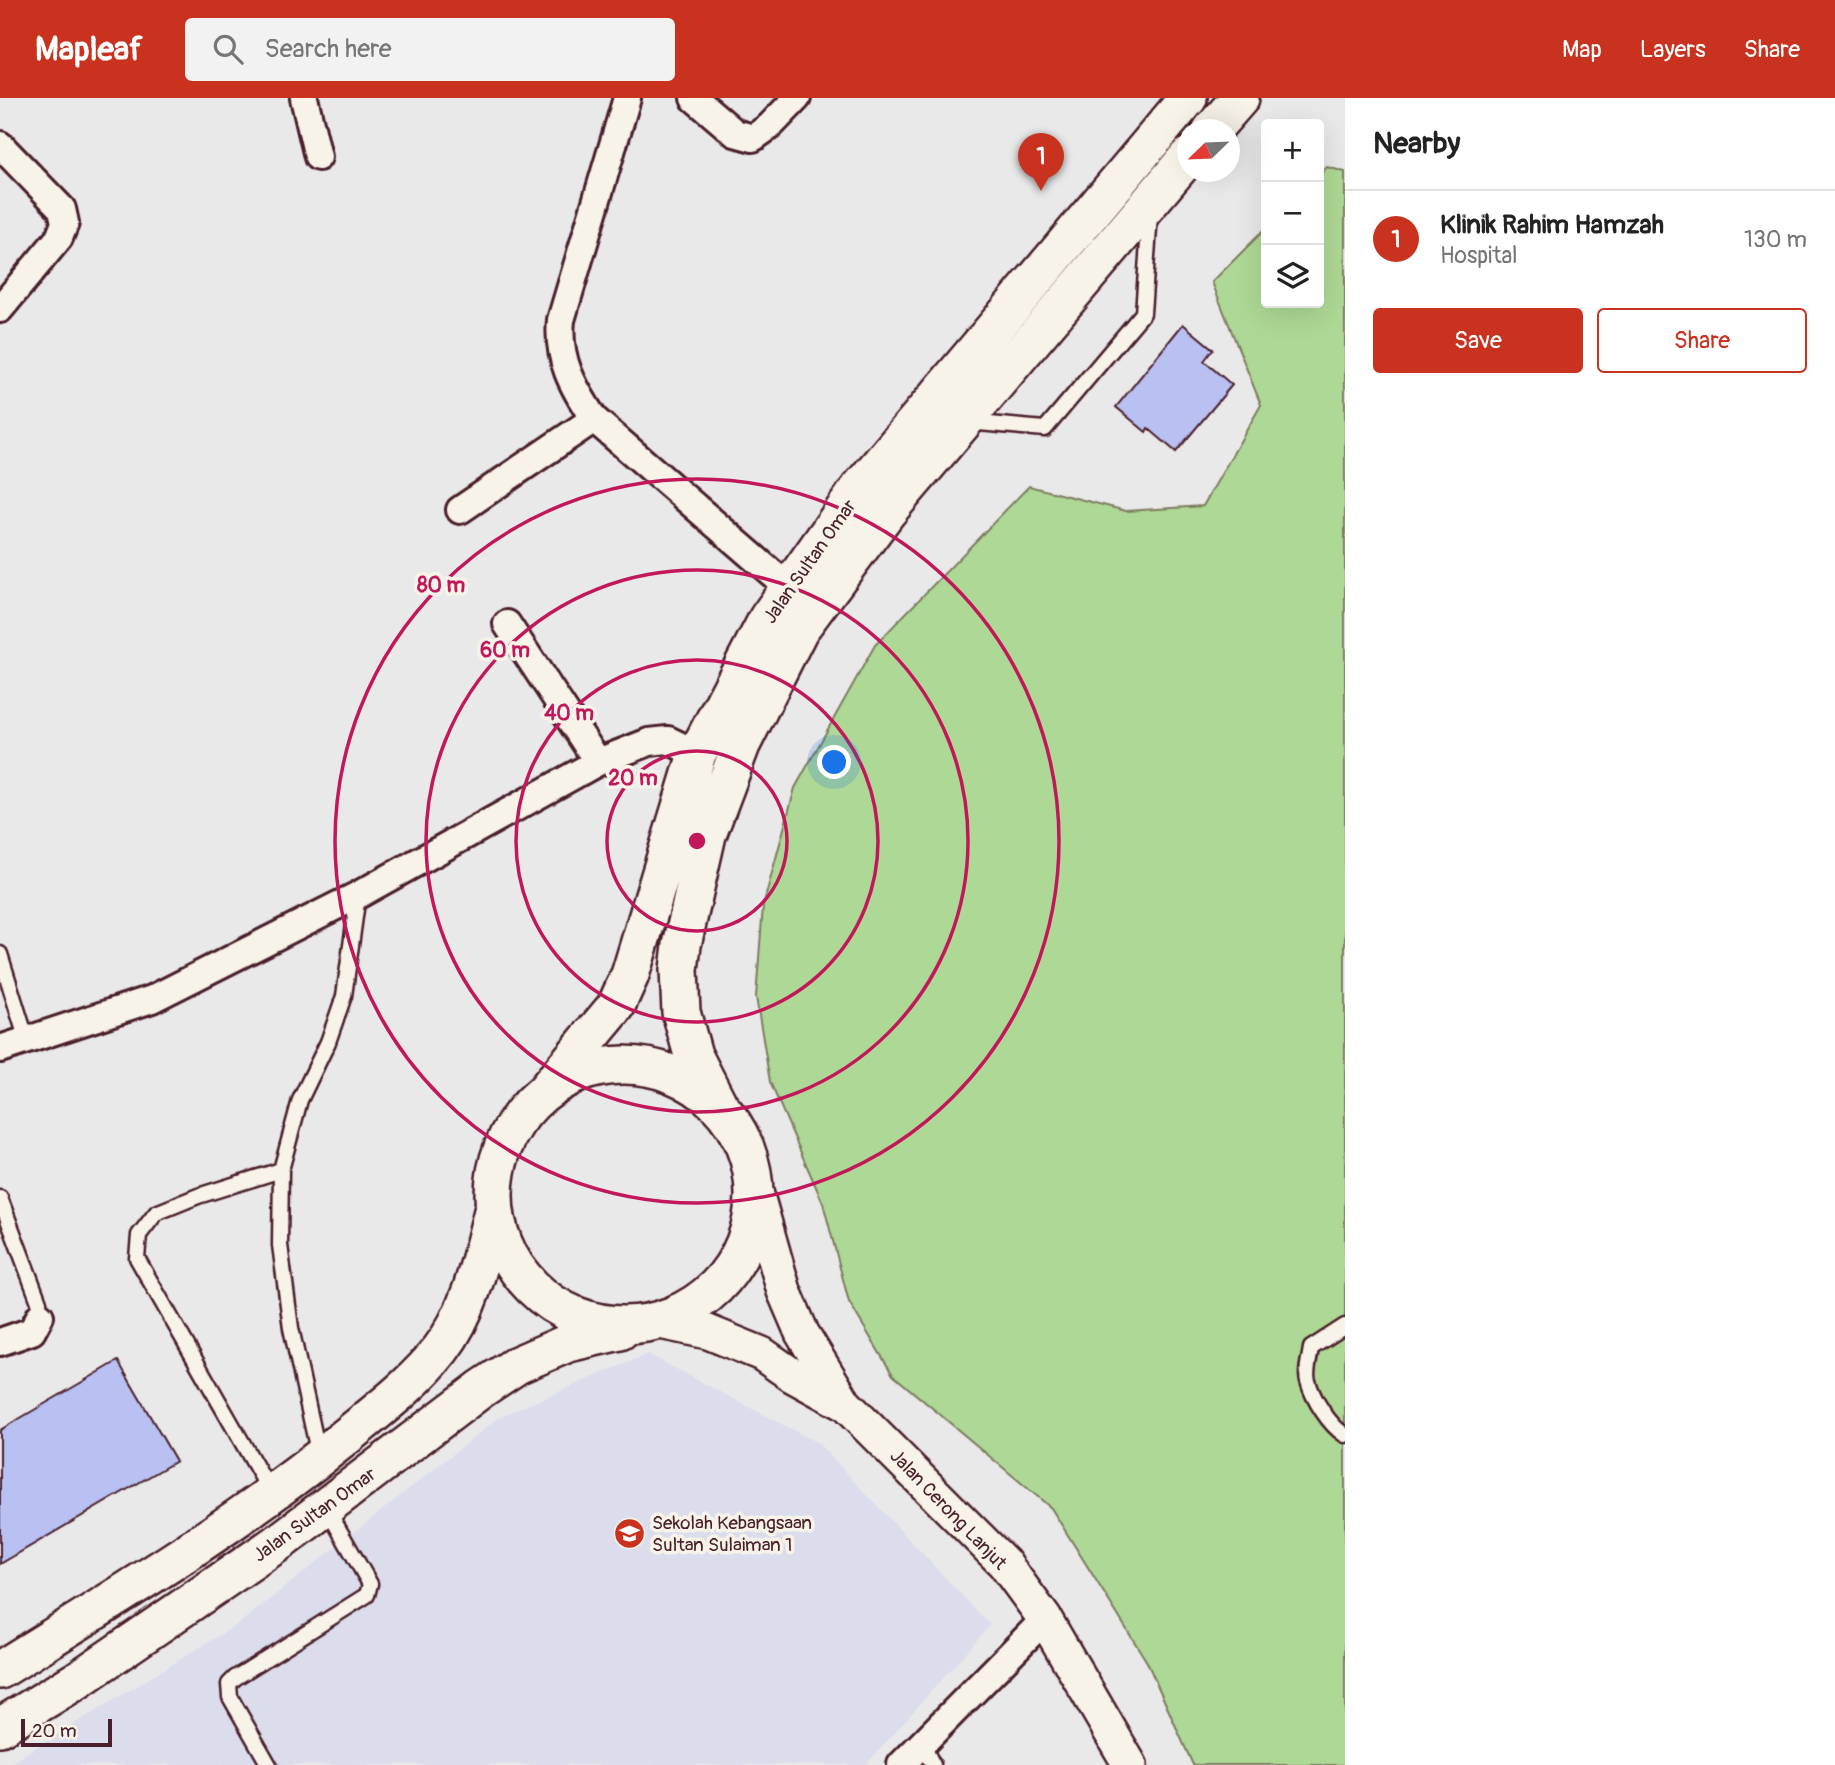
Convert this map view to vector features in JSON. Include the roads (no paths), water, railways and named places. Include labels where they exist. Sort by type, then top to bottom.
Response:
[{"type":"main road","name":"Jalan Sultan Omar","points":[[546,1090],[616,1006],[630,975],[697,754],[768,618],[859,489],[1188,98]]},
{"type":"main road","points":[[1222,119],[1240,98]]},
{"type":"main road","name":"Jalan Sultan Omar","points":[[0,1727],[76,1681],[326,1507],[481,1389],[517,1365],[568,1343],[649,1324],[700,1303],[732,1270],[750,1230],[754,1185],[748,1156],[736,1128],[718,1104],[693,1055],[681,1012],[679,970],[706,835],[741,745],[799,630],[887,512],[1177,170]]},
{"type":"main road","points":[[649,1324],[597,1324],[559,1309],[527,1283],[504,1248],[494,1208],[494,1181],[500,1154],[511,1130],[526,1108],[546,1090],[573,1074],[603,1066],[635,1065],[675,1076],[694,1085],[718,1104]]},
{"type":"main road","points":[[0,1670],[211,1536],[320,1458],[393,1398],[441,1349],[464,1307],[477,1275],[494,1208]]},
{"type":"street","points":[[304,98],[318,156]]},
{"type":"street","points":[[627,98],[561,320],[559,340],[564,363],[574,389],[594,419],[789,588]]},
{"type":"street","points":[[694,98],[735,133],[753,138],[770,126],[797,98]]},
{"type":"street","points":[[0,145],[62,209],[65,223],[59,238],[0,309]]},
{"type":"street","points":[[460,510],[594,419]]},
{"type":"street","points":[[507,624],[598,762]]},
{"type":"street","points":[[0,1049],[152,999],[358,895],[598,762],[649,742],[668,740],[697,754]]},
{"type":"street","name":"Jalan Cerong Lanjut","points":[[754,1185],[784,1291],[802,1333],[845,1404],[1004,1563],[1045,1619],[1130,1765]]},
{"type":"street","points":[[0,1342],[32,1331],[40,1316]]},
{"type":"street","name":"Jalan Cerong Lanjut","points":[[649,1324],[708,1332],[762,1354],[792,1375],[845,1404]]},
{"type":"street","points":[[901,1765],[927,1754],[1045,1619]]},
{"type":"lane","points":[[964,422],[1045,429],[1135,324],[1143,313],[1151,199]]},
{"type":"lane","points":[[320,1458],[289,1314],[280,1245],[281,1170],[300,1100],[328,1042],[344,996],[358,895]]},
{"type":"lane","points":[[0,954],[6,995],[27,1041]]},
{"type":"lane","points":[[271,1493],[137,1258],[139,1235],[156,1213],[198,1196],[281,1170]]},
{"type":"lane","points":[[0,1198],[39,1301],[40,1316]]},
{"type":"lane","points":[[1345,1326],[1311,1348],[1307,1379],[1321,1408],[1338,1431],[1345,1435]]},
{"type":"lane","points":[[269,1765],[230,1697],[229,1684],[234,1678],[367,1595],[370,1584],[326,1507]]},
{"type":"place","name":"Klinik Rahim Hamzah","points":[[1041,191]]},
{"type":"place","name":"Sekolah Kebangsaan Sultan Sulaiman 1","points":[[629,1533]]}]
